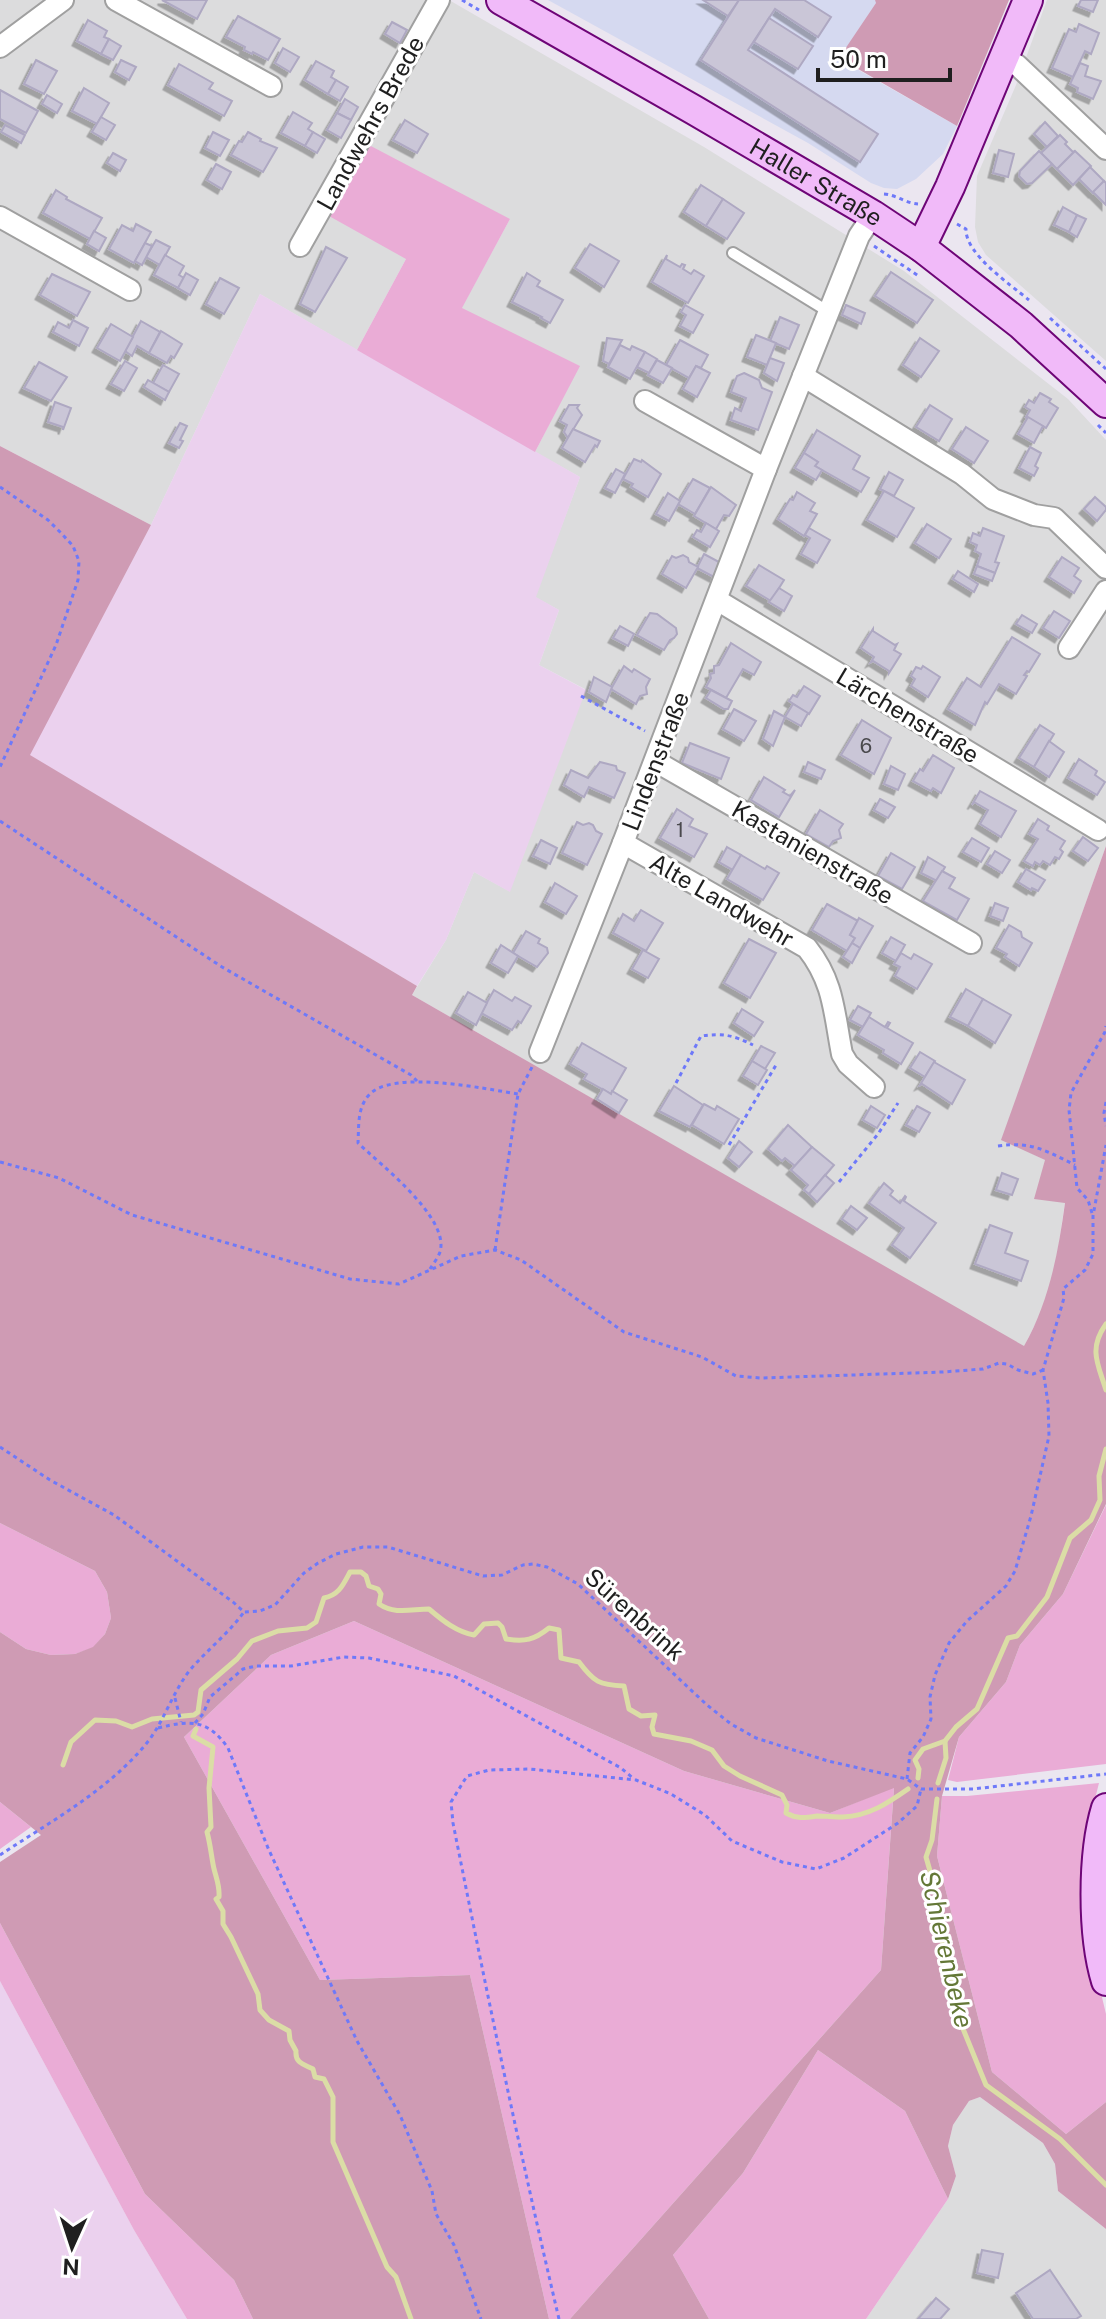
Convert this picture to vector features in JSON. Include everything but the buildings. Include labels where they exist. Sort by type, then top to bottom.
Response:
[{"type":"main road","name":"Haller Straße","points":[[501,0],[866,226],[921,247],[1021,325],[1106,403]]},
{"type":"main road","points":[[921,247],[950,187],[1028,0]]},
{"type":"main road","points":[[1106,1808],[1097,1863],[1098,1929],[1106,1981]]},
{"type":"street","points":[[0,47],[63,0]]},
{"type":"street","points":[[116,0],[271,86]]},
{"type":"street","name":"Landwehrs Brede","points":[[300,246],[439,0]]},
{"type":"street","points":[[1003,58],[1017,65],[1106,149]]},
{"type":"street","points":[[0,217],[130,290]]},
{"type":"street","name":"Lindenstraße","points":[[540,1052],[766,469],[866,226]]},
{"type":"street","points":[[803,376],[962,474],[993,499],[1034,515],[1054,518],[1106,568]]},
{"type":"street","points":[[645,401],[766,469]]},
{"type":"street","points":[[1069,648],[1106,591]]},
{"type":"street","name":"Lärchenstraße","points":[[717,600],[1098,830]]},
{"type":"street","name":"Kastanienstraße","points":[[655,761],[971,943]]},
{"type":"street","name":"Alte Landwehr","points":[[623,843],[807,948],[829,983],[842,1054],[848,1064],[874,1087]]},
{"type":"lane","points":[[733,253],[829,312]]},
{"type":"path","points":[[895,195],[909,203],[920,204]]},
{"type":"path","points":[[866,226],[926,282]]},
{"type":"path","points":[[966,229],[970,244],[981,259],[1033,304]]},
{"type":"path","points":[[1043,313],[1106,369]]},
{"type":"path","points":[[0,487],[48,520],[73,546],[79,561],[78,580],[56,645],[0,767]]},
{"type":"path","points":[[581,696],[663,740]]},
{"type":"path","points":[[0,821],[222,967],[417,1081]]},
{"type":"path","points":[[1093,1216],[1088,1200],[1077,1188],[1069,1110],[1071,1093],[1106,1026]]},
{"type":"path","points":[[676,1083],[701,1036],[735,1036],[753,1045]]},
{"type":"path","points":[[495,1250],[518,1094],[540,1052]]},
{"type":"path","points":[[729,1145],[776,1065]]},
{"type":"path","points":[[430,1269],[440,1252],[439,1233],[427,1211],[358,1143],[360,1112],[369,1095],[377,1088],[417,1081],[518,1094]]},
{"type":"path","points":[[1106,1102],[1106,1126]]},
{"type":"path","points":[[839,1182],[878,1134],[898,1103]]},
{"type":"path","points":[[998,1146],[1018,1143],[1041,1149],[1075,1165]]},
{"type":"path","points":[[907,1779],[910,1753],[923,1737],[931,1719],[930,1697],[935,1675],[949,1643],[967,1621],[1006,1586],[1015,1571],[1049,1436],[1043,1370],[1064,1298],[1063,1289],[1085,1270],[1093,1254],[1093,1216],[1106,1145]]},
{"type":"path","points":[[0,1162],[59,1178],[132,1215],[350,1279],[399,1284],[461,1256],[495,1250],[521,1260],[624,1332],[702,1357],[736,1376],[761,1378],[943,1372],[983,1369],[999,1363],[1033,1374],[1043,1370]]},
{"type":"path","points":[[440,1252],[448,1262]]},
{"type":"path","points":[[0,1447],[50,1480],[114,1515],[244,1612],[189,1672],[158,1728],[118,1773],[0,1855]]},
{"type":"path","name":"Sürenbrink","points":[[244,1612],[260,1611],[275,1605],[304,1573],[318,1563],[336,1554],[363,1547],[388,1547],[483,1576],[502,1575],[523,1565],[547,1567],[578,1584],[731,1724],[756,1738],[828,1761],[907,1779],[921,1789]]},
{"type":"path","points":[[195,1723],[203,1714],[210,1697],[243,1669],[291,1666],[344,1657],[369,1658],[454,1676],[621,1768],[636,1780]]},
{"type":"path","points":[[175,1695],[181,1722]]},
{"type":"path","points":[[158,1728],[181,1722],[206,1726],[228,1748],[268,1848],[357,2041],[400,2115],[432,2191],[436,2214],[454,2245],[481,2319]]},
{"type":"path","points":[[559,2319],[510,2105],[453,1823],[451,1802],[467,1776],[489,1770],[530,1769],[636,1780],[671,1794],[705,1815],[732,1841],[782,1862],[816,1869],[844,1858],[898,1823],[917,1806],[921,1789],[973,1789],[1106,1774]]},
{"type":"shaded area","points":[[0,0],[449,0],[704,147],[904,271],[1068,399],[1106,440],[1106,846],[1002,1139],[1045,1160],[1065,1202],[1056,1263],[1044,1306],[1024,1347],[412,995],[446,940],[474,872],[509,891],[585,689],[539,665],[559,610],[535,597],[580,477],[535,452],[579,366],[461,309],[510,219],[406,259],[357,350],[260,294],[151,525],[0,446]]},
{"type":"shaded area","points":[[548,0],[875,0],[877,2],[839,59],[957,126],[943,154],[916,179],[897,189],[884,188]]},
{"type":"shaded area","points":[[875,0],[1009,0],[957,126],[839,58],[876,3]]},
{"type":"shaded area","points":[[1047,0],[1106,0],[1106,361],[986,255],[978,242],[975,227],[977,176],[1016,85]]},
{"type":"shaded area","points":[[367,144],[510,219],[462,308],[580,366],[535,452],[357,350],[406,259],[329,216]]},
{"type":"shaded area","points":[[260,294],[580,477],[536,597],[559,610],[539,665],[586,690],[510,892],[474,872],[446,940],[417,986],[29,755],[151,525]]},
{"type":"shaded area","points":[[0,446],[151,525],[30,755],[417,986],[412,995],[1024,1346],[1040,1312],[1051,1277],[1065,1203],[1034,1199],[1045,1160],[1001,1140],[1106,846],[1106,1504],[1063,1594],[1020,1645],[1006,1682],[959,1737],[942,1796],[937,1856],[992,2072],[1066,2134],[1106,2102],[1106,2229],[1058,2191],[1055,2164],[1043,2143],[980,2097],[969,2101],[953,2125],[948,2146],[956,2176],[948,2199],[905,2111],[818,2050],[743,2173],[673,2255],[709,2319],[570,2319],[881,1970],[894,1788],[830,1813],[684,1771],[354,1621],[271,1655],[184,1737],[320,1980],[470,1975],[549,2319],[253,2319],[234,2280],[145,2194],[0,1923],[0,1862],[41,1835],[0,1802],[0,1632],[26,1649],[51,1655],[75,1654],[93,1647],[105,1634],[111,1618],[107,1592],[95,1571],[0,1523]]},
{"type":"shaded area","points":[[1106,1505],[1106,1764],[957,1782],[948,1780],[959,1737],[1006,1682],[1020,1645],[1063,1594]]},
{"type":"shaded area","points":[[0,1523],[95,1571],[107,1592],[111,1618],[105,1634],[93,1648],[75,1654],[51,1655],[26,1649],[0,1632]]},
{"type":"shaded area","points":[[354,1621],[684,1771],[830,1813],[894,1787],[881,1970],[570,2319],[549,2319],[470,1975],[320,1980],[184,1737],[271,1655]]},
{"type":"shaded area","points":[[1099,1783],[1092,1811],[1094,1964],[1106,2014],[1106,2102],[1066,2134],[992,2072],[937,1856],[942,1796]]},
{"type":"shaded area","points":[[0,1802],[31,1827],[0,1849]]},
{"type":"shaded area","points":[[0,1923],[145,2194],[234,2280],[253,2319],[187,2319],[134,2230],[0,1981]]},
{"type":"shaded area","points":[[0,1981],[134,2230],[187,2319],[0,2319]]},
{"type":"shaded area","points":[[818,2050],[905,2111],[948,2199],[866,2319],[709,2319],[673,2255],[743,2173]]},
{"type":"shaded area","points":[[980,2097],[1043,2143],[1055,2164],[1058,2191],[1106,2229],[1106,2319],[866,2319],[948,2199],[956,2176],[948,2146],[953,2125],[969,2101]]},
{"type":"waterway","points":[[1106,1324],[1096,1349],[1106,1390]]},
{"type":"waterway","points":[[918,1778],[919,1769],[915,1760],[923,1749],[945,1741],[977,1709],[1008,1638],[1017,1636],[1047,1597],[1070,1538],[1091,1520],[1100,1500],[1099,1476],[1106,1449]]},
{"type":"waterway","points":[[63,1765],[71,1742],[95,1720],[116,1721],[132,1727],[152,1719],[194,1715],[198,1712],[201,1690],[237,1659],[252,1641],[278,1631],[307,1628],[316,1622],[324,1598],[337,1592],[350,1572],[361,1572],[369,1586],[378,1589],[381,1594],[379,1604],[397,1610],[429,1609],[468,1634],[474,1635],[484,1624],[498,1623],[506,1639],[513,1640],[529,1639],[549,1628],[559,1630],[561,1658],[579,1662],[598,1681],[624,1686],[629,1709],[641,1716],[655,1715],[654,1734],[691,1741],[712,1750],[724,1766],[782,1795],[787,1805],[786,1813],[790,1815],[804,1818],[861,1814],[886,1804],[908,1789]]},
{"type":"waterway","points":[[196,1729],[193,1736],[213,1747],[209,1788],[211,1827],[207,1832],[219,1888],[216,1899],[223,1911],[223,1924],[258,1994],[260,2010],[269,2020],[289,2031],[298,2061],[313,2069],[315,2077],[324,2079],[333,2097],[333,2142],[387,2267],[396,2277],[411,2319]]},
{"type":"waterway","name":"Schierenbeke","points":[[938,1783],[946,1758],[945,1741]]},
{"type":"waterway","name":"Schierenbeke","points":[[937,1799],[932,1840],[926,1857],[936,1892],[940,1936],[953,1971],[952,1995],[958,2002],[957,2014],[986,2085],[1060,2139],[1106,2185]]}]
